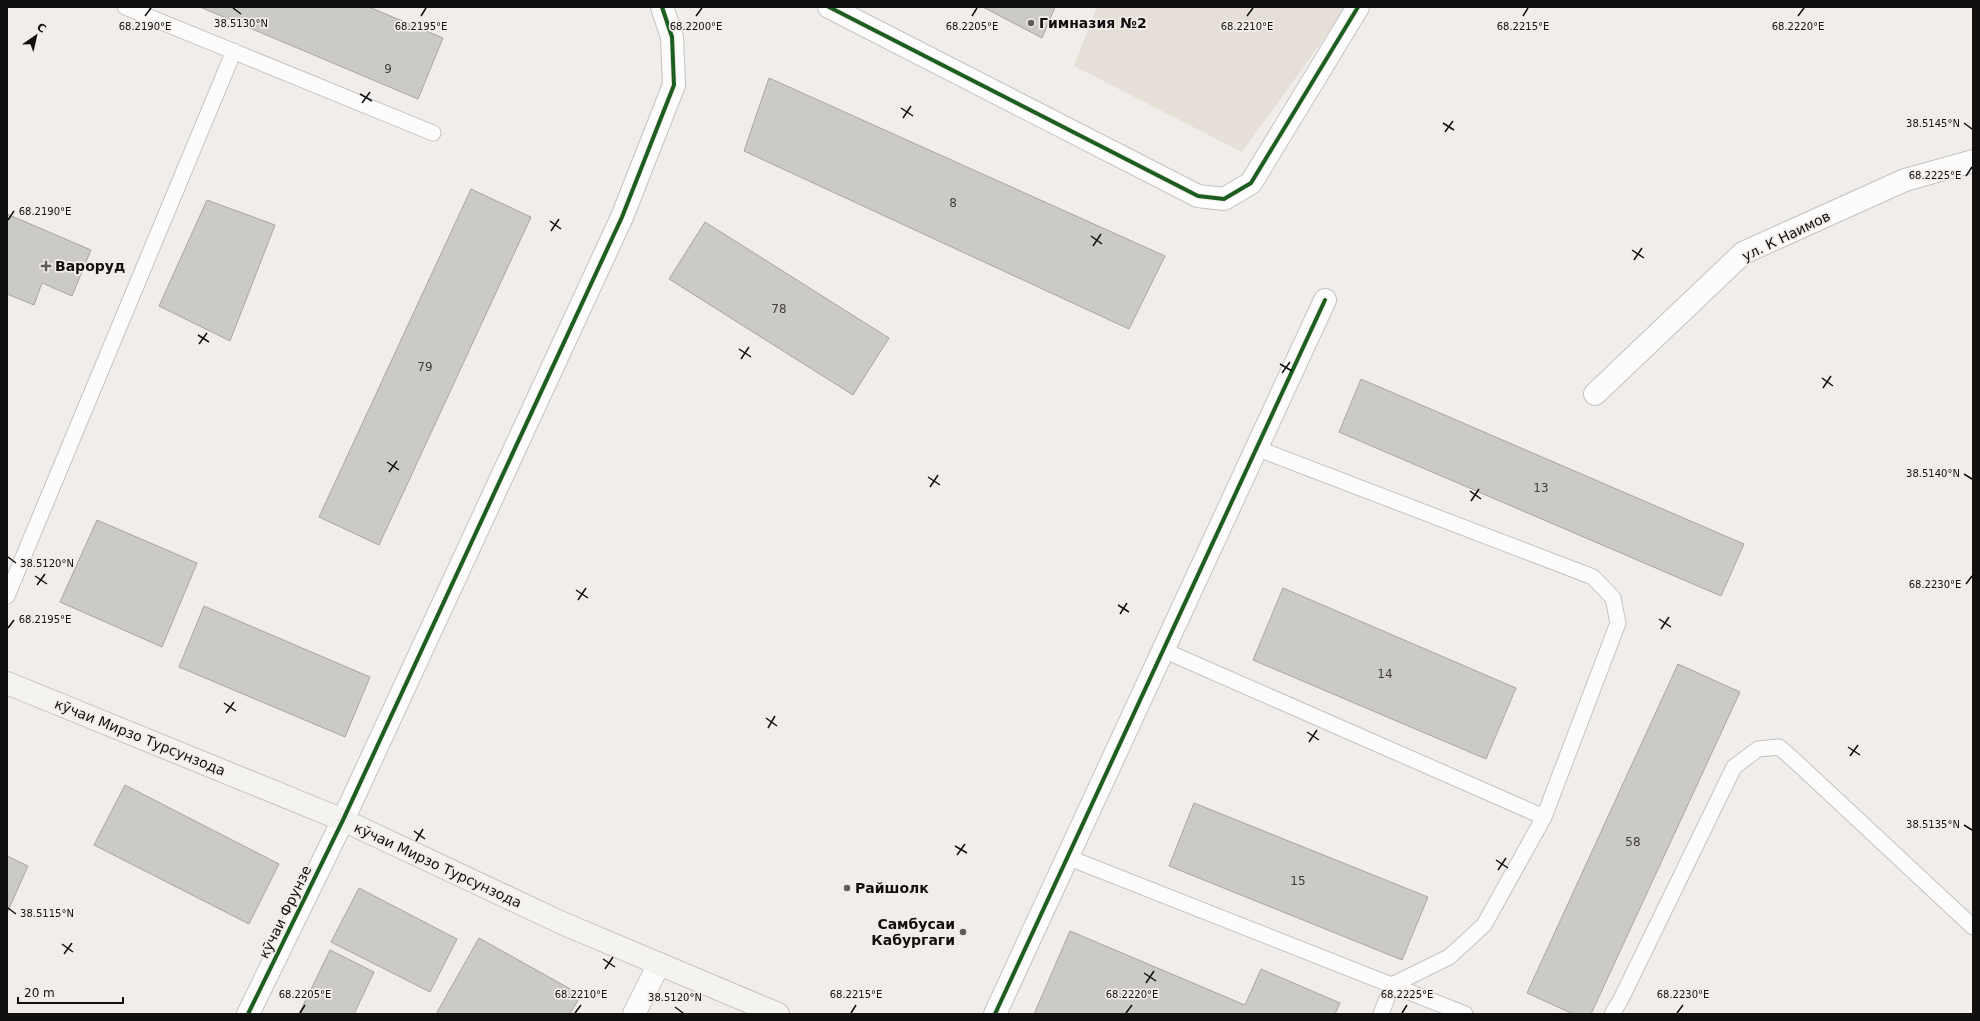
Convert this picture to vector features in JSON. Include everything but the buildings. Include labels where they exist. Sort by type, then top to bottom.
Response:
[{"type":"main road","name":"кӯчаи Мирзо Турсунзода","points":[[7,683],[343,820],[562,922],[778,1014]]},
{"type":"street","name":"кӯчаи Фрунзе","points":[[248,1014],[343,820],[622,218],[674,85],[672,36],[662,7]]},
{"type":"street","points":[[829,7],[1198,196],[1224,199],[1251,183],[1358,7]]},
{"type":"street","name":"ул. К Наимов","points":[[1595,394],[1743,253],[1905,180],[1973,161]]},
{"type":"street","points":[[995,1014],[1325,300]]},
{"type":"street","points":[[634,1014],[659,964]]},
{"type":"lane","points":[[125,7],[433,133]]},
{"type":"lane","points":[[7,596],[234,51]]},
{"type":"lane","points":[[1256,448],[1593,577],[1613,598],[1618,623],[1544,817],[1484,925],[1449,957],[1392,985],[1381,1014]]},
{"type":"lane","points":[[1163,650],[1544,817]]},
{"type":"lane","points":[[1612,1014],[1621,999],[1734,767],[1758,749],[1779,747],[1973,927]]},
{"type":"lane","points":[[1067,857],[1465,1014]]},
{"type":"shaded area","points":[[1097,7],[1347,7],[1242,152],[1074,66]]},
{"type":"cycle path","points":[[248,1014],[343,820],[622,217],[674,85],[672,37],[662,7]]},
{"type":"cycle path","points":[[829,7],[1198,196],[1224,199],[1251,183],[1358,7]]},
{"type":"cycle path","points":[[995,1014],[1325,300]]},
{"type":"place","name":"Гимназия №2","points":[[1031,23]]},
{"type":"place","name":"Вароруд","points":[[46,266]]},
{"type":"place","name":"Райшолк","points":[[847,888]]},
{"type":"place","name":"Самбусаи Кабургаги","points":[[963,932]]}]
